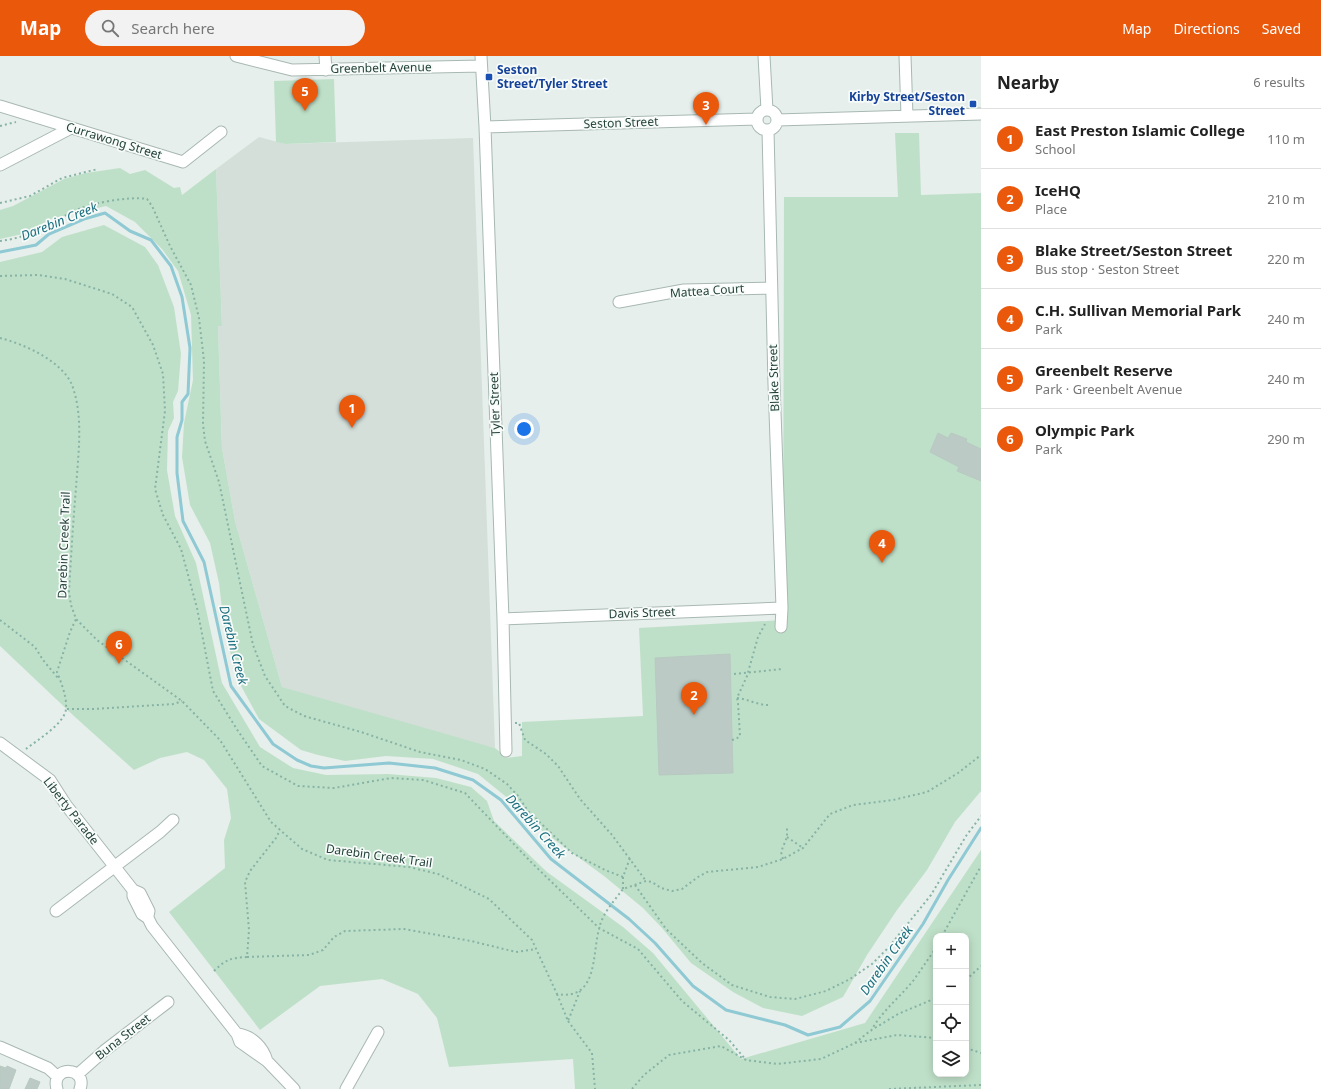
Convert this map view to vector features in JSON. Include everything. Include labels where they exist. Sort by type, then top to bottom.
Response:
[{"type":"street","name":"Greenbelt Avenue","points":[[236,56],[292,70],[326,70],[481,61]]},
{"type":"street","points":[[325,56],[326,70]]},
{"type":"street","points":[[764,56],[767,110]]},
{"type":"street","points":[[905,56],[907,116]]},
{"type":"street","name":"Tyler Street","points":[[481,61],[485,127],[503,618],[506,751]]},
{"type":"street","name":"Currawong Street","points":[[0,106],[183,162],[221,132]]},
{"type":"street","points":[[767,110],[773,111],[777,117],[776,125],[768,130],[759,126],[757,119],[759,114],[767,110]]},
{"type":"street","points":[[777,120],[981,114]]},
{"type":"street","name":"Seston Street","points":[[485,127],[757,119]]},
{"type":"street","points":[[0,164],[71,128]]},
{"type":"street","name":"Blake Street","points":[[768,130],[771,288],[782,608],[781,627]]},
{"type":"street","name":"Mattea Court","points":[[619,302],[684,290],[771,288]]},
{"type":"street","name":"Davis Street","points":[[503,618],[782,608]]},
{"type":"street","name":"Liberty Parade","points":[[1,746],[50,780],[66,804],[133,890],[140,893],[149,911],[148,918],[152,926],[237,1034],[243,1035],[260,1047],[264,1052],[267,1061],[294,1089]]},
{"type":"street","points":[[56,911],[160,832],[173,820]]},
{"type":"street","name":"Buna Street","points":[[78,1074],[104,1051],[168,1002]]},
{"type":"street","points":[[346,1089],[378,1032]]},
{"type":"street","points":[[0,1047],[48,1068],[58,1077]]},
{"type":"street","points":[[58,1089],[56,1084],[58,1077],[62,1073],[70,1071],[78,1074],[82,1082],[80,1089]]},
{"type":"path","points":[[0,126],[11,124],[22,119]]},
{"type":"path","points":[[0,203],[30,196],[62,178],[98,169]]},
{"type":"path","points":[[0,241],[14,239],[46,227],[74,211],[100,203],[138,198],[147,199],[152,206],[170,246],[192,285],[199,318],[204,361],[202,424],[205,442],[218,482],[252,638],[265,676],[286,706],[304,716],[361,732],[420,752],[461,760],[485,769],[507,784],[518,796],[528,811],[572,853],[605,870],[623,877]]},
{"type":"path","points":[[0,276],[38,275],[58,278],[112,294],[132,307],[153,345],[163,374],[166,411],[155,489],[164,516],[181,549],[197,608],[212,691],[262,766],[298,786],[334,788],[391,778],[422,780],[465,793],[531,862],[599,928],[638,949],[682,1001],[729,1040],[746,1060]]},
{"type":"path","name":"Darebin Creek Trail","points":[[0,338],[43,355],[63,371],[72,385],[80,418],[69,592],[71,605],[76,619],[97,640],[182,701],[220,740],[271,822],[302,850],[328,860],[410,867],[438,874],[489,899],[532,940],[568,1021],[592,1054],[594,1089]]},
{"type":"path","points":[[30,747],[62,720],[67,709],[57,672],[70,632],[76,619]]},
{"type":"path","points":[[0,620],[35,647],[60,680]]},
{"type":"path","points":[[732,740],[740,736],[737,698],[748,672],[758,636],[765,624]]},
{"type":"path","points":[[734,674],[782,669]]},
{"type":"path","points":[[737,698],[748,700],[760,705],[768,705]]},
{"type":"path","points":[[67,709],[93,709],[174,704],[182,701]]},
{"type":"path","points":[[506,722],[519,723],[525,740],[546,754],[558,766],[580,799],[612,835],[646,881]]},
{"type":"path","points":[[568,1021],[580,991],[586,984],[594,964],[599,928],[605,912],[623,889],[646,881],[652,882],[661,888],[672,891],[682,889],[707,872],[758,867],[783,858],[803,848],[830,814],[854,805],[893,800],[927,792],[958,773],[981,754]]},
{"type":"path","points":[[635,885],[666,929],[702,963],[732,986],[770,997],[795,999],[826,991],[850,980],[872,964],[899,936],[932,895],[966,836],[981,816]]},
{"type":"path","points":[[783,858],[781,852],[787,837],[787,828]]},
{"type":"path","points":[[247,957],[248,930],[245,882],[250,871],[280,830]]},
{"type":"path","points":[[787,837],[803,848]]},
{"type":"path","points":[[623,889],[623,877],[630,858]]},
{"type":"path","points":[[944,933],[981,866]]},
{"type":"path","points":[[214,971],[222,962],[231,958],[309,955],[323,950],[334,937],[345,931],[404,929],[471,941],[516,952],[536,949]]},
{"type":"path","points":[[871,1031],[878,1018],[888,1009],[913,980],[933,952]]},
{"type":"path","points":[[969,977],[981,966]]},
{"type":"path","points":[[557,994],[569,995],[580,991]]},
{"type":"path","points":[[632,1089],[644,1075],[669,1055],[721,1046],[746,1060],[778,1064],[821,1059],[855,1043],[898,1014],[933,999]]},
{"type":"path","points":[[855,1043],[897,1035],[933,1038]]},
{"type":"path","points":[[969,1049],[981,1053]]},
{"type":"path","points":[[889,1089],[981,1085]]},
{"type":"shaded area","points":[[259,137],[285,144],[473,138],[495,748],[374,719],[282,687],[235,521],[222,448],[218,326],[222,326],[216,169]]},
{"type":"green space","points":[[334,79],[336,142],[285,144],[276,142],[274,81]]},
{"type":"green space","points":[[895,133],[919,133],[921,195],[981,193],[981,791],[955,822],[927,870],[897,910],[867,955],[843,997],[802,1016],[763,1008],[733,992],[691,963],[643,908],[604,876],[533,824],[515,804],[478,774],[433,759],[386,756],[345,761],[318,755],[301,750],[259,719],[240,684],[225,635],[219,583],[210,543],[190,505],[182,457],[184,423],[193,380],[191,315],[178,271],[162,249],[135,222],[106,206],[50,219],[27,233],[0,239],[0,210],[13,206],[64,179],[86,173],[120,168],[130,174],[145,170],[174,188],[180,187],[182,195],[216,169],[222,326],[218,326],[222,448],[235,521],[282,687],[495,748],[507,758],[522,756],[522,722],[643,716],[639,628],[783,620],[784,197],[898,197]]},
{"type":"green space","points":[[104,225],[145,247],[158,265],[174,307],[181,354],[178,391],[173,402],[174,418],[168,431],[167,470],[175,516],[196,563],[222,683],[260,747],[293,768],[326,775],[388,774],[436,778],[471,787],[487,801],[494,821],[547,872],[623,927],[653,953],[741,1059],[865,1023],[981,850],[981,1089],[575,1089],[573,1059],[449,1067],[437,1018],[418,994],[382,979],[320,986],[260,1030],[169,912],[225,868],[224,840],[231,818],[227,789],[204,760],[187,752],[160,758],[134,770],[0,646],[0,262],[42,252],[62,237]]},
{"type":"building","points":[[938,433],[948,438],[951,433],[967,439],[966,442],[981,449],[981,481],[957,471],[959,467],[930,452]]},
{"type":"building","points":[[730,654],[733,773],[659,775],[655,658]]},
{"type":"building","points":[[0,1066],[6,1068],[7,1066],[16,1070],[9,1089],[0,1089]]},
{"type":"building","points":[[30,1078],[40,1082],[37,1089],[25,1089]]},
{"type":"waterway","name":"Darebin Creek","points":[[0,252],[36,245],[49,234],[84,219],[105,213],[130,231],[151,240],[171,266],[182,297],[190,348],[188,394],[182,402],[182,420],[177,437],[177,473],[183,521],[204,562],[231,686],[273,744],[297,760],[311,766],[324,768],[389,763],[435,768],[473,780],[501,800],[551,859],[629,919],[655,943],[693,986],[726,1010],[785,1025],[808,1035],[840,1027],[870,1001],[923,924],[948,880],[981,828]]},
{"type":"place","name":"Seston Street/Tyler Street","points":[[489,77]]},
{"type":"place","name":"Kirby Street/Seston Street","points":[[973,104]]},
{"type":"place","name":"Greenbelt Reserve","points":[[305,111]]},
{"type":"place","name":"Blake Street/Seston Street","points":[[706,125]]},
{"type":"place","name":"East Preston Islamic College","points":[[352,428]]},
{"type":"place","name":"C.H. Sullivan Memorial Park","points":[[882,563]]},
{"type":"place","name":"Olympic Park","points":[[119,664]]},
{"type":"place","name":"IceHQ","points":[[694,715]]}]
